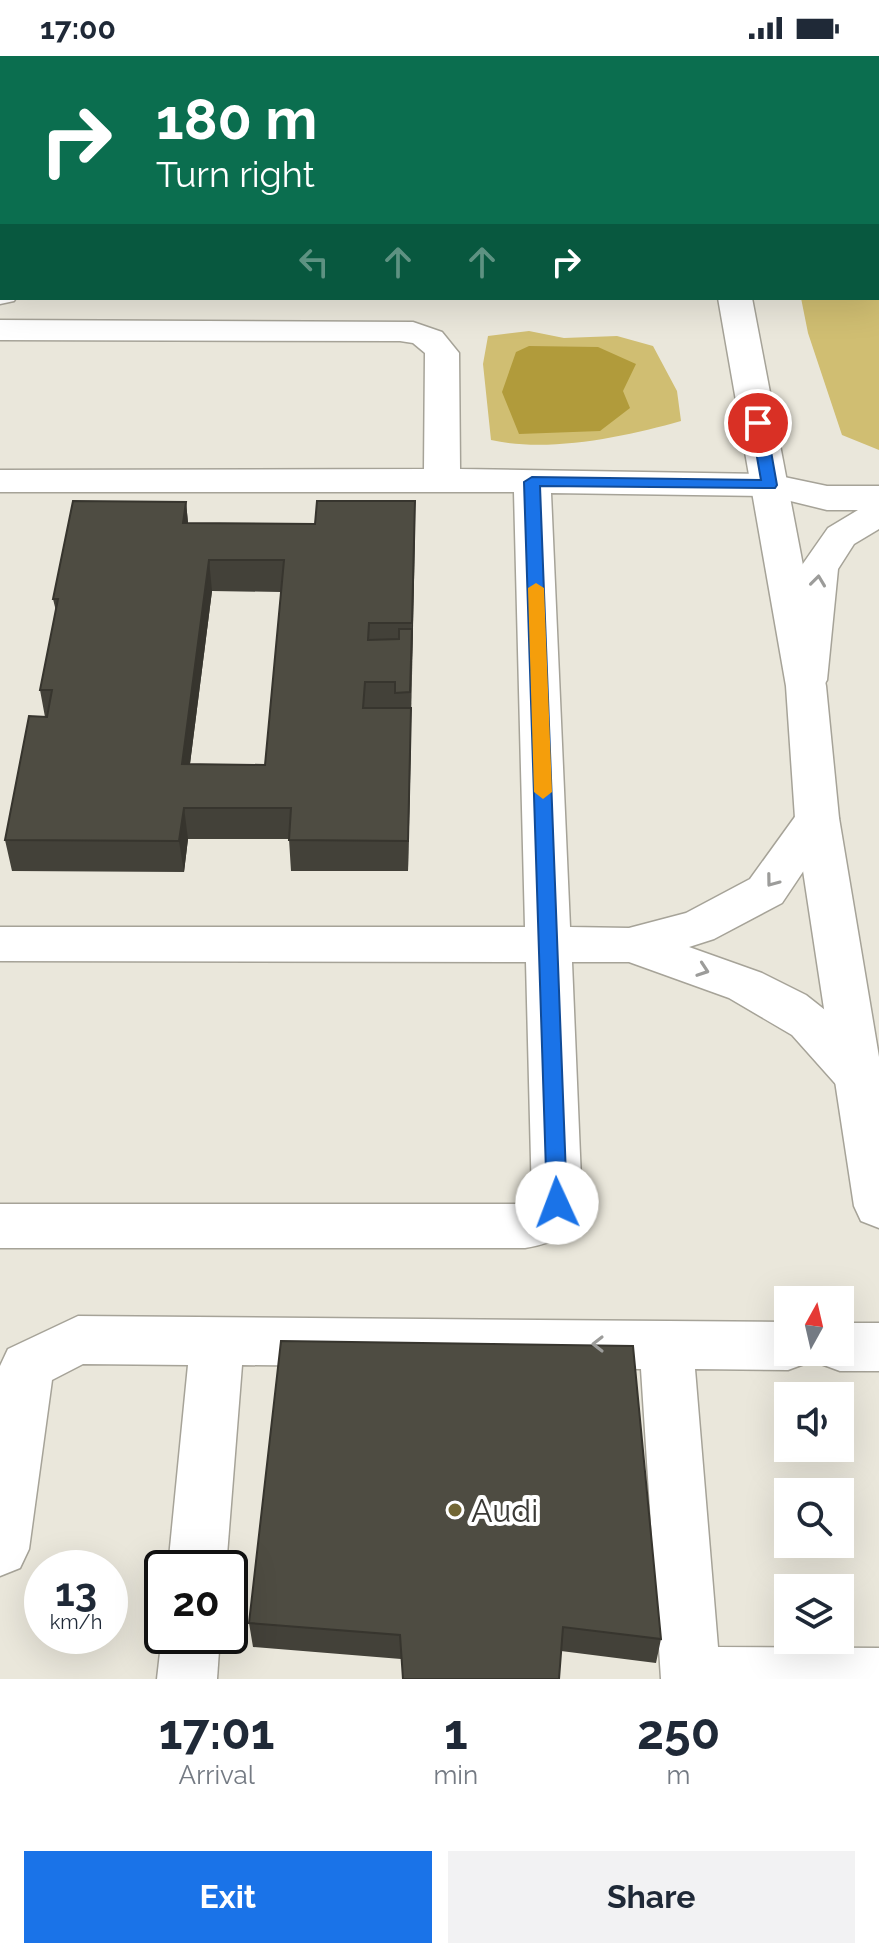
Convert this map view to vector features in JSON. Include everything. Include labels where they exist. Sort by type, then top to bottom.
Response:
[{"type":"main road","points":[[735,300],[806,686],[817,818],[879,1206]]},
{"type":"main road","points":[[0,330],[400,331],[421,334],[438,345],[442,353],[442,480]]},
{"type":"main road","points":[[770,485],[825,470],[879,470]]},
{"type":"main road","points":[[0,481],[442,480],[770,485],[827,498],[879,498]]},
{"type":"main road","points":[[0,1226],[462,1227],[525,1226],[547,1220],[557,1203],[532,482]]},
{"type":"main road","points":[[806,686],[819,568],[841,536],[879,513]]},
{"type":"main road","points":[[0,944],[629,945],[698,927],[766,891],[817,818]]},
{"type":"main road","points":[[629,945],[724,977],[782,1003],[811,1023],[858,1076]]},
{"type":"main road","points":[[0,1549],[27,1366],[78,1340],[774,1346]]},
{"type":"main road","points":[[199,1550],[217,1341]]},
{"type":"main road","points":[[666,1344],[691,1678],[879,1678]]},
{"type":"main road","points":[[854,1347],[879,1347]]},
{"type":"main road","points":[[187,1679],[189,1654]]},
{"type":"shaded area","points":[[801,300],[879,300],[879,450],[842,435],[808,333]]},
{"type":"shaded area","points":[[529,331],[564,338],[617,336],[653,346],[677,391],[681,421],[636,433],[561,444],[513,444],[491,440],[483,364],[488,336]]},
{"type":"shaded area","points":[[529,346],[598,347],[636,364],[623,391],[630,408],[600,431],[519,434],[502,392],[516,352]]},
{"type":"building","points":[[73,501],[186,502],[183,523],[315,524],[317,501],[415,501],[412,623],[369,623],[368,640],[399,639],[399,629],[412,629],[410,692],[395,693],[395,682],[365,682],[363,708],[411,708],[408,841],[289,840],[291,808],[184,808],[179,841],[5,840],[29,716],[47,717],[52,690],[40,690],[58,599],[53,599]],"holes":[[[209,560],[284,560],[265,765],[182,764]]]},
{"type":"building","name":"Audi","points":[[281,1341],[633,1346],[661,1639],[563,1627],[559,1679],[403,1679],[400,1635],[249,1623]]},
{"type":"slow traffic","points":[[536,588],[543,792]]},
{"type":"place","name":"Audi","points":[[455,1510]]},
{"type":"route","points":[[557,1203],[532,482],[770,485],[758,423]]}]
